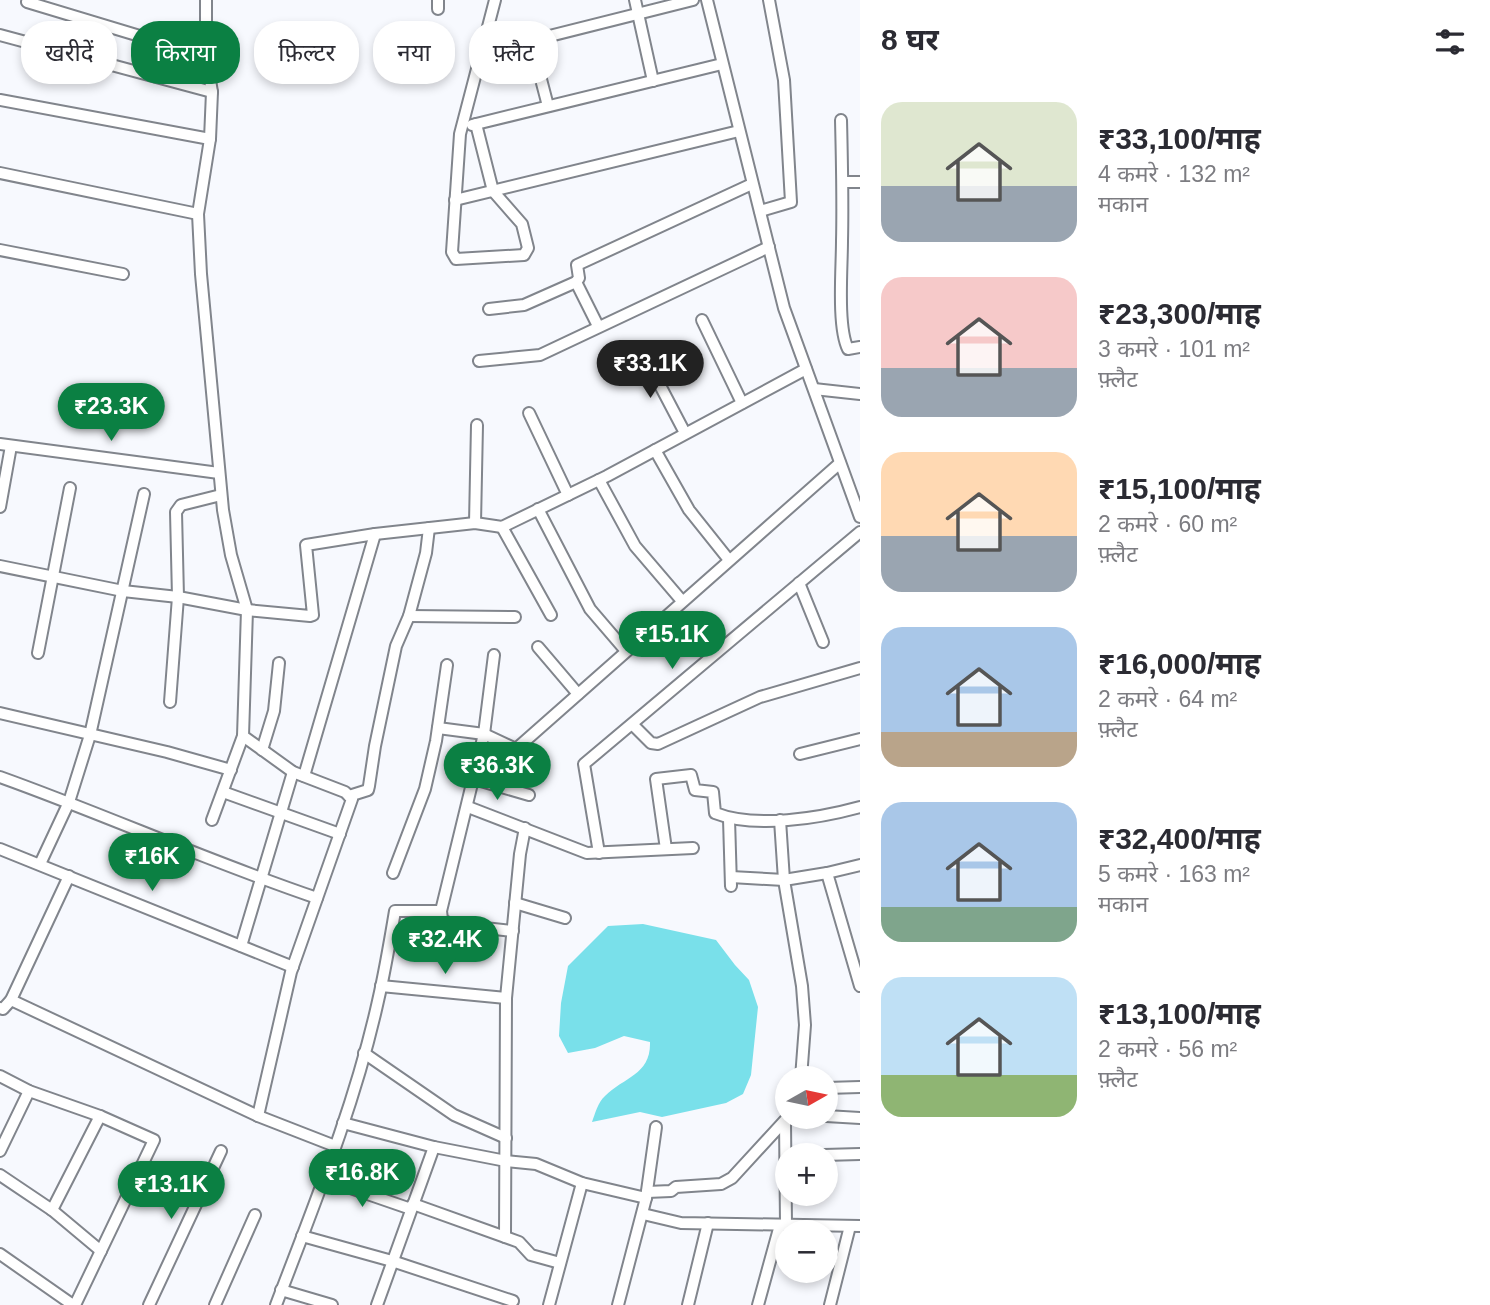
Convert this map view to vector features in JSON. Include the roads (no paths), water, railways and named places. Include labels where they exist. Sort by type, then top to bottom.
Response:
[{"type":"street","points":[[206,0],[206,21]]},
{"type":"street","points":[[490,21],[495,0]]},
{"type":"street","points":[[635,0],[653,81]]},
{"type":"street","points":[[558,34],[693,0]]},
{"type":"street","points":[[707,0],[784,308],[860,517]]},
{"type":"street","points":[[760,211],[791,202],[784,80],[769,0]]},
{"type":"street","points":[[27,2],[131,33]]},
{"type":"street","points":[[0,35],[212,92]]},
{"type":"street","points":[[462,127],[722,64]]},
{"type":"street","points":[[211,84],[210,139],[198,214],[201,274],[221,495],[231,555],[247,610],[243,736],[212,820]]},
{"type":"street","points":[[474,84],[462,127],[452,252],[455,258],[524,255],[527,248],[524,228],[493,191],[476,124]]},
{"type":"street","points":[[542,84],[548,106]]},
{"type":"street","points":[[0,100],[210,139]]},
{"type":"street","points":[[841,120],[842,297],[845,339],[848,349],[860,347]]},
{"type":"street","points":[[455,200],[739,131]]},
{"type":"street","points":[[0,173],[198,214]]},
{"type":"street","points":[[843,182],[860,182]]},
{"type":"street","points":[[489,310],[524,305],[576,282],[579,278],[577,265],[752,184]]},
{"type":"street","points":[[479,361],[540,355],[769,247]]},
{"type":"street","points":[[0,250],[123,274]]},
{"type":"street","points":[[576,282],[598,326]]},
{"type":"street","points":[[702,320],[742,403]]},
{"type":"street","points":[[642,351],[685,433]]},
{"type":"street","points":[[0,566],[123,591],[178,597],[247,610],[310,616],[313,615],[306,545],[374,534],[475,523],[502,527],[599,480],[806,369]]},
{"type":"street","points":[[814,389],[860,394]]},
{"type":"street","points":[[529,413],[568,495]]},
{"type":"street","points":[[475,523],[477,425]]},
{"type":"street","points":[[0,507],[6,445],[219,473]]},
{"type":"street","points":[[655,450],[689,510],[729,560]]},
{"type":"street","points":[[438,728],[484,734],[516,749],[841,463]]},
{"type":"street","points":[[599,480],[635,546],[682,601]]},
{"type":"street","points":[[38,653],[70,488]]},
{"type":"street","points":[[40,864],[69,802],[90,735],[144,494]]},
{"type":"street","points":[[170,702],[178,597],[175,516],[178,507],[186,503],[221,495]]},
{"type":"street","points":[[538,509],[590,609],[626,651]]},
{"type":"street","points":[[502,527],[551,615]]},
{"type":"street","points":[[349,796],[368,790],[396,646],[408,616],[426,553],[429,528]]},
{"type":"street","points":[[599,853],[584,764],[860,532]]},
{"type":"street","points":[[242,946],[280,812],[298,774],[374,534]]},
{"type":"street","points":[[799,583],[823,642]]},
{"type":"street","points":[[408,616],[515,617]]},
{"type":"street","points":[[538,647],[578,694]]},
{"type":"street","points":[[494,655],[484,734],[442,919],[449,924],[513,931]]},
{"type":"street","points":[[262,750],[274,710],[279,663]]},
{"type":"street","points":[[393,873],[425,789],[438,728],[447,665]]},
{"type":"street","points":[[632,725],[651,743],[661,743],[760,697],[860,668]]},
{"type":"street","points":[[0,713],[167,752],[231,770]]},
{"type":"street","points":[[243,736],[298,774],[345,792],[352,799],[293,967],[258,1116]]},
{"type":"street","points":[[800,754],[860,739]]},
{"type":"street","points":[[666,849],[656,779],[691,775],[695,790],[713,792],[715,813],[729,819],[803,820],[860,807]]},
{"type":"street","points":[[0,777],[260,879],[317,898]]},
{"type":"street","points":[[474,779],[528,795]]},
{"type":"street","points":[[223,792],[340,834]]},
{"type":"street","points":[[468,807],[587,853],[693,848]]},
{"type":"street","points":[[729,819],[731,882],[784,880],[860,865]]},
{"type":"street","points":[[780,820],[784,880],[802,986],[805,1025],[802,1066]]},
{"type":"street","points":[[505,1237],[506,998],[520,854],[526,828]]},
{"type":"street","points":[[0,849],[293,967]]},
{"type":"street","points":[[827,873],[855,950],[859,980]]},
{"type":"street","points":[[0,1008],[3,1009],[11,1000],[69,876]]},
{"type":"street","points":[[515,903],[565,918]]},
{"type":"street","points":[[276,1305],[335,1146],[381,986],[396,911],[442,911]]},
{"type":"street","points":[[381,986],[506,998]]},
{"type":"street","points":[[11,1000],[258,1116],[335,1146]]},
{"type":"street","points":[[363,1053],[445,1110],[506,1138]]},
{"type":"street","points":[[0,1076],[29,1091],[100,1115],[154,1140],[74,1305],[0,1254]]},
{"type":"street","points":[[838,1088],[860,1087]]},
{"type":"street","points":[[0,1151],[29,1091]]},
{"type":"street","points":[[52,1210],[100,1115]]},
{"type":"street","points":[[838,1117],[860,1118]]},
{"type":"street","points":[[342,1123],[434,1147],[536,1164],[582,1183],[646,1195],[671,1191],[676,1187],[721,1184],[732,1178],[778,1129]]},
{"type":"street","points":[[618,1305],[643,1214],[656,1128]]},
{"type":"street","points":[[377,1305],[434,1147]]},
{"type":"street","points":[[149,1305],[221,1151]]},
{"type":"street","points":[[838,1155],[860,1154]]},
{"type":"street","points":[[0,1175],[52,1210],[101,1251]]},
{"type":"street","points":[[324,1179],[505,1237],[519,1242],[531,1255],[561,1263]]},
{"type":"street","points":[[549,1305],[582,1183]]},
{"type":"street","points":[[643,1214],[681,1223],[775,1225]]},
{"type":"street","points":[[215,1305],[255,1215]]},
{"type":"street","points":[[688,1305],[708,1223]]},
{"type":"street","points":[[830,1305],[855,1226]]},
{"type":"street","points":[[302,1236],[392,1261],[513,1301]]},
{"type":"street","points":[[758,1305],[775,1251]]},
{"type":"street","points":[[281,1290],[332,1305]]},
{"type":"water","points":[[643,924],[716,940],[749,980],[758,1007],[751,1075],[743,1094],[726,1103],[662,1117],[640,1112],[592,1122],[603,1099],[641,1069],[649,1053],[650,1042],[624,1036],[595,1048],[568,1053],[559,1036],[561,1003],[568,966],[608,926]]}]
